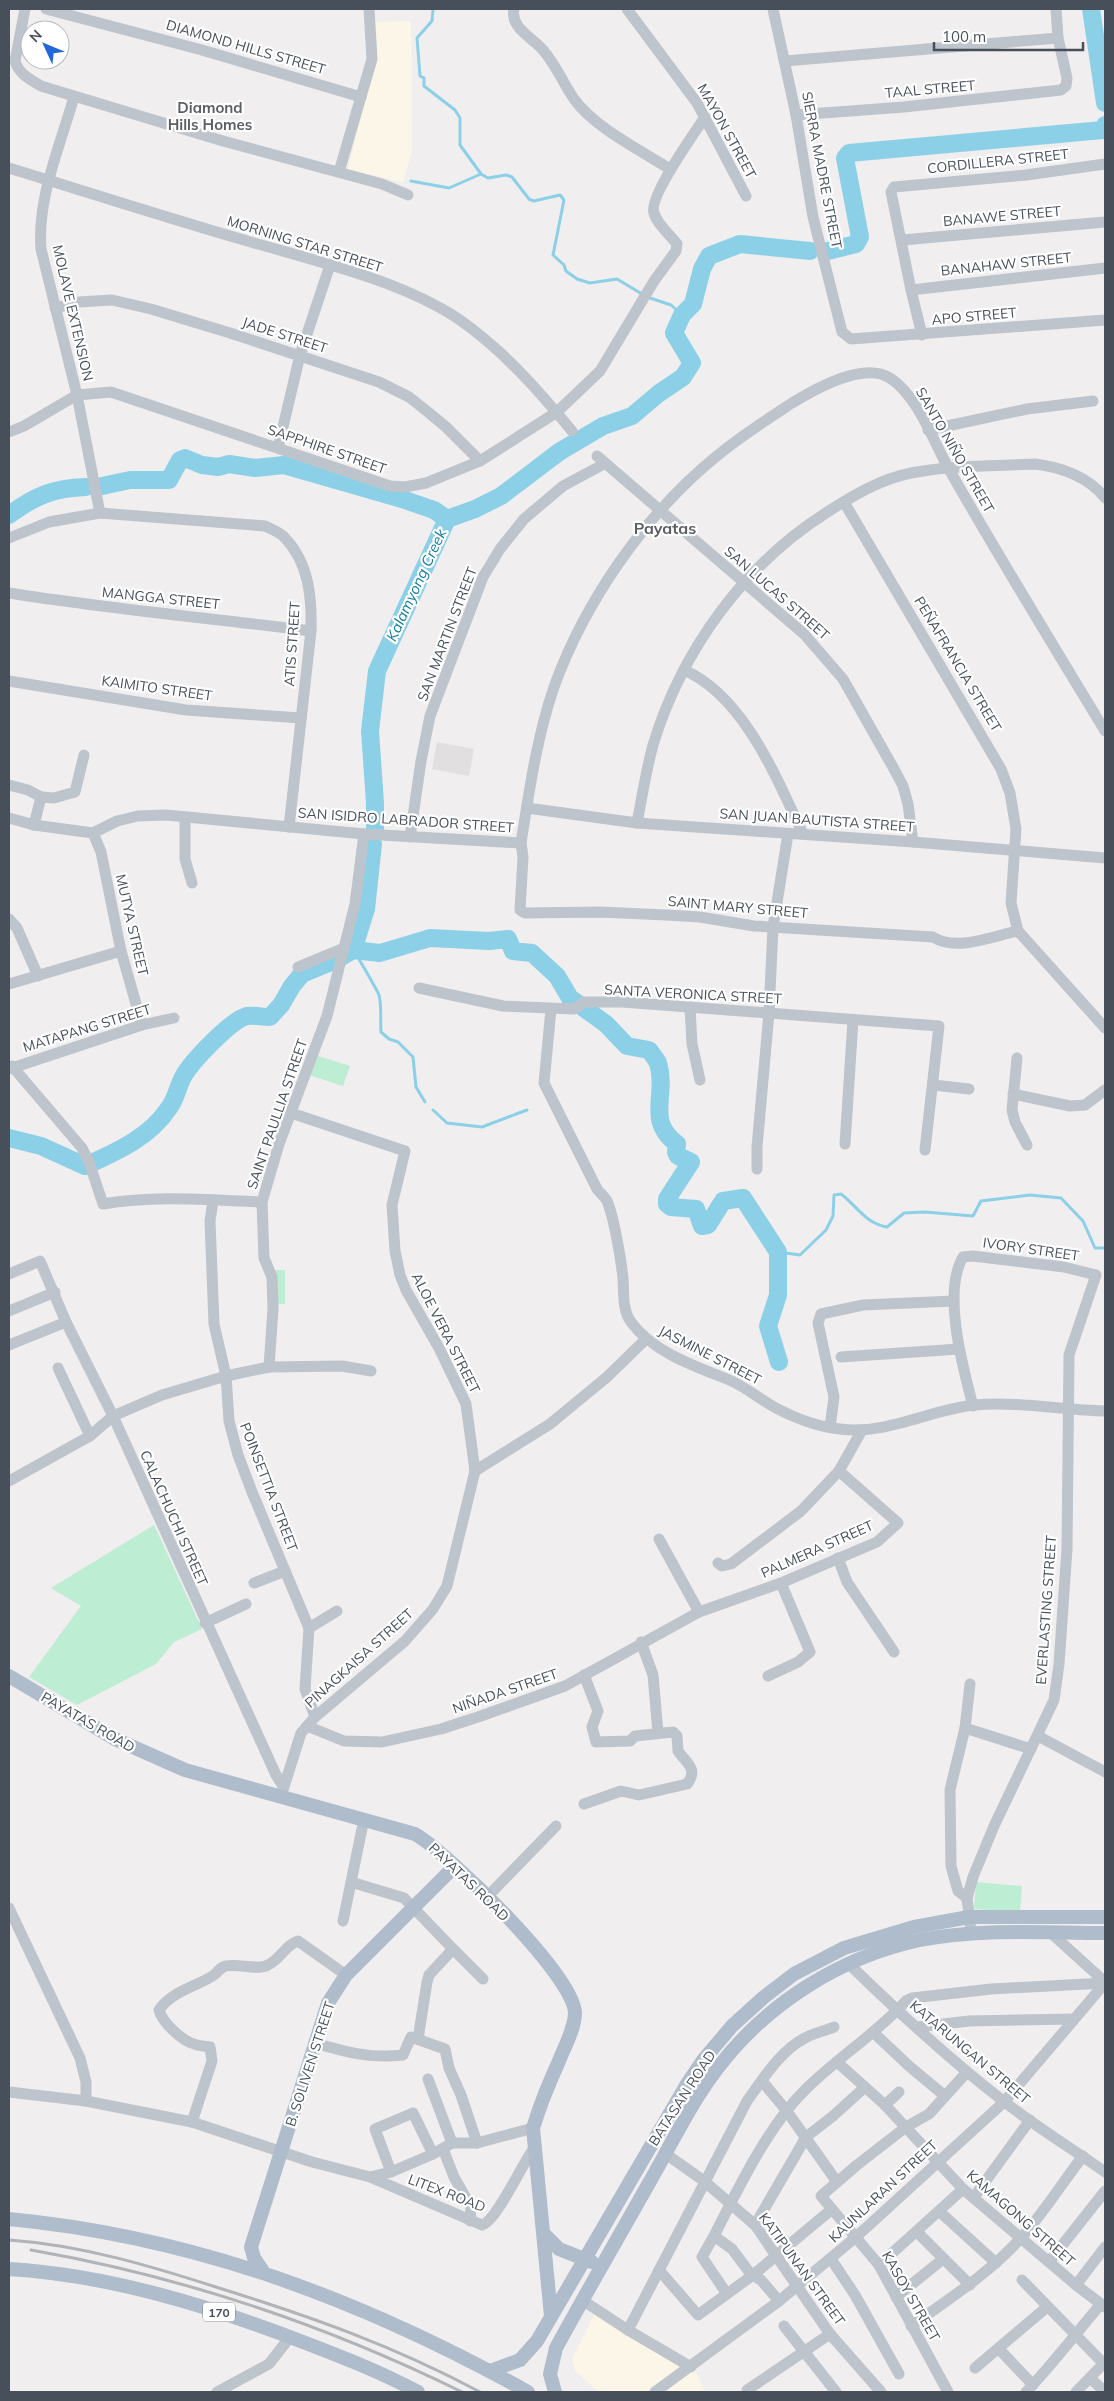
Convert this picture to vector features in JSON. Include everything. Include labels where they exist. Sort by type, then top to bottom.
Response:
[{"type":"main road","name":"PAYATAS ROAD","points":[[9,1676],[96,1728],[149,1755],[185,1770],[282,1791],[415,1834],[437,1849],[487,1897],[552,1969],[568,1993],[575,2013],[571,2031],[533,2128],[551,2316]]},
{"type":"main road","name":"B. SOLIVEN STREET","points":[[264,2273],[254,2258],[251,2247],[328,2003],[346,1975],[455,1866]]},
{"type":"main road","name":"BATASAN ROAD","points":[[490,2371],[520,2360],[537,2341],[672,2108],[704,2059],[732,2026],[764,1997],[794,1974],[844,1948],[914,1926],[968,1917],[1105,1917]]},
{"type":"main road","name":"BATASAN ROAD","points":[[556,2392],[550,2374],[551,2362],[556,2348],[582,2300],[717,2068],[775,2009],[805,1987],[848,1963],[882,1950],[920,1940],[970,1932],[1105,1933]]},
{"type":"main road","points":[[9,2219],[113,2234],[174,2247],[264,2273],[313,2290],[398,2325],[528,2392]]},
{"type":"main road","points":[[544,2234],[559,2249],[573,2256],[584,2258],[601,2267]]},
{"type":"main road","name":"170","points":[[9,2270],[86,2278],[139,2290],[238,2317],[290,2337],[401,2388],[418,2392]]},
{"type":"street","points":[[25,9],[15,61],[18,69],[26,78],[41,86],[222,141],[382,184],[408,195]]},
{"type":"street","name":"DIAMOND HILLS STREET","points":[[46,9],[202,50],[361,97]]},
{"type":"street","points":[[339,172],[372,59],[366,9]]},
{"type":"street","points":[[514,9],[512,16],[516,25],[552,61],[575,100],[596,121],[670,169],[705,117]]},
{"type":"street","name":"MAYON STREET","points":[[627,9],[684,84],[705,117],[746,196]]},
{"type":"street","name":"SIERRA MADRE STREET","points":[[773,9],[796,115],[813,217],[842,332],[845,336]]},
{"type":"street","points":[[785,61],[1058,38],[1056,9]]},
{"type":"street","name":"TAAL STREET","points":[[796,115],[1061,90],[1066,86],[1067,78],[1058,38]]},
{"type":"street","name":"MOLAVE EXTENSION","points":[[74,97],[49,180],[39,227],[41,249],[77,395],[100,513]]},
{"type":"street","name":"CORDILLERA STREET","points":[[902,240],[892,192],[894,187],[1026,175],[1105,164]]},
{"type":"street","name":"MORNING STAR STREET","points":[[9,168],[110,201],[330,265],[424,300],[458,319],[513,363],[557,412]]},
{"type":"street","name":"SAPPHIRE STREET","points":[[77,395],[111,392],[390,486],[405,487],[426,483],[480,462],[557,412],[600,371],[645,295],[677,248],[677,244],[653,210],[670,169]]},
{"type":"street","name":"BANAWE STREET","points":[[902,240],[1105,222]]},
{"type":"street","points":[[902,240],[922,335]]},
{"type":"street","points":[[278,448],[300,355],[330,265]]},
{"type":"street","name":"BANAHAW STREET","points":[[911,290],[1105,268]]},
{"type":"street","name":"JADE STREET","points":[[55,308],[79,302],[112,300],[151,309],[300,355],[379,382],[409,397],[446,427],[480,462]]},
{"type":"street","name":"APO STREET","points":[[845,336],[851,339],[922,335],[1105,320]]},
{"type":"street","name":"SANTO NIÑO STREET","points":[[521,843],[541,731],[554,686],[573,645],[609,579],[637,538],[660,511],[710,462],[747,433],[808,393],[827,383],[848,376],[874,373],[887,376],[906,394],[928,430],[948,469],[1105,731]]},
{"type":"street","points":[[9,432],[24,426],[77,395]]},
{"type":"street","points":[[928,430],[1027,409],[1093,401]]},
{"type":"street","points":[[557,412],[572,431]]},
{"type":"street","name":"SAN LUCAS STREET","points":[[600,460],[804,634],[826,657],[843,679],[902,786],[913,842]]},
{"type":"street","name":"SAN MARTIN STREET","points":[[410,837],[421,761],[430,716],[483,577],[500,548],[524,519],[564,486],[600,460]]},
{"type":"street","points":[[637,823],[654,744],[684,670],[706,633],[743,583],[786,542],[844,502],[889,479],[910,473],[1035,464],[1051,466],[1068,471],[1086,481],[1105,498]]},
{"type":"street","name":"PEÑAFRANCIA STREET","points":[[844,502],[1001,769],[1014,810],[1016,829],[1011,903],[1018,931]]},
{"type":"street","name":"ATIS STREET","points":[[9,538],[49,522],[100,513],[265,526],[284,536],[298,556],[309,584],[311,630],[289,827]]},
{"type":"street","name":"MANGGA STREET","points":[[9,593],[99,607],[155,611],[311,630]]},
{"type":"street","points":[[684,670],[713,690],[746,727],[776,778],[802,834]]},
{"type":"street","name":"KAIMITO STREET","points":[[9,681],[186,710],[301,718]]},
{"type":"street","points":[[9,785],[28,790],[40,797],[54,798],[74,792],[84,755]]},
{"type":"street","points":[[34,825],[40,797]]},
{"type":"street","name":"SAN JUAN BAUTISTA STREET","points":[[526,808],[637,823],[913,842],[1105,858]]},
{"type":"street","name":"SAN ISIDRO LABRADOR STREET","points":[[92,833],[117,820],[138,816],[166,815],[364,834],[521,843]]},
{"type":"street","points":[[185,817],[185,859],[192,883]]},
{"type":"street","points":[[9,818],[34,825],[92,833]]},
{"type":"street","name":"MUTYA STREET","points":[[92,833],[101,852],[121,951],[142,1025]]},
{"type":"street","name":"SAINT PAULLIA STREET","points":[[269,1367],[273,1309],[272,1277],[264,1258],[262,1202],[291,1113],[327,1016],[355,904],[364,834]]},
{"type":"street","points":[[757,1169],[757,1147],[769,1014],[773,927],[788,834]]},
{"type":"street","name":"SAINT MARY STREET","points":[[521,843],[523,857],[520,910],[524,914],[600,912],[700,917],[773,927],[933,937],[946,943],[960,943],[1018,931]]},
{"type":"street","points":[[9,919],[17,928],[38,976]]},
{"type":"street","points":[[1018,931],[1105,1028]]},
{"type":"street","points":[[9,984],[121,951]]},
{"type":"street","points":[[298,967],[342,954]]},
{"type":"street","name":"SANTA VERONICA STREET","points":[[419,988],[503,1006],[551,1009],[579,1006],[690,1007],[939,1026],[933,1085]]},
{"type":"street","points":[[690,1007],[691,1038],[700,1080]]},
{"type":"street","name":"JASMINE STREET","points":[[551,1009],[544,1083],[597,1189],[606,1200],[620,1258],[625,1306],[630,1321],[646,1339],[684,1361],[740,1384],[776,1408],[830,1427],[862,1430],[904,1423],[972,1406],[1036,1404],[1069,1410],[1105,1411]]},
{"type":"street","name":"MATAPANG STREET","points":[[11,1068],[142,1025],[174,1018]]},
{"type":"street","points":[[845,1144],[853,1020]]},
{"type":"street","points":[[1017,1058],[1012,1110],[1015,1122],[1026,1145]]},
{"type":"street","points":[[11,1068],[82,1148],[91,1167],[103,1204],[165,1197],[213,1201],[262,1202]]},
{"type":"street","points":[[925,1150],[933,1085],[969,1089]]},
{"type":"street","points":[[1013,1094],[1070,1106],[1085,1105],[1105,1090]]},
{"type":"street","name":"ALOE VERA STREET","points":[[291,1113],[405,1151],[392,1205],[394,1251],[406,1290],[439,1348],[466,1404],[474,1471]]},
{"type":"street","name":"POINSETTIA STREET","points":[[213,1201],[210,1228],[214,1324],[226,1376],[229,1422],[238,1455],[309,1628],[305,1689],[315,1717]]},
{"type":"street","name":"IVORY STREET","points":[[972,1406],[959,1349],[954,1301],[959,1265],[963,1257],[973,1256],[1064,1267],[1096,1275]]},
{"type":"street","name":"CALACHUCHI STREET","points":[[9,1274],[40,1261],[55,1292],[66,1322],[113,1416],[282,1791]]},
{"type":"street","name":"EVERLASTING STREET","points":[[970,1932],[967,1898],[994,1826],[1054,1700],[1059,1664],[1066,1549],[1069,1355],[1096,1275]]},
{"type":"street","points":[[9,1310],[55,1292]]},
{"type":"street","points":[[830,1427],[834,1397],[817,1321],[821,1314],[863,1305],[954,1301]]},
{"type":"street","points":[[9,1345],[66,1322]]},
{"type":"street","points":[[474,1471],[550,1424],[607,1377],[646,1339]]},
{"type":"street","points":[[841,1357],[959,1349]]},
{"type":"street","points":[[9,1481],[90,1436],[113,1416],[162,1395],[226,1376],[269,1367],[342,1366],[371,1371]]},
{"type":"street","points":[[58,1368],[90,1436]]},
{"type":"street","points":[[718,1563],[726,1566],[739,1558],[801,1511],[839,1471],[862,1430]]},
{"type":"street","name":"PINAGKAISA STREET","points":[[282,1791],[295,1746],[307,1726],[315,1717],[405,1641],[433,1609],[450,1580],[474,1471]]},
{"type":"street","name":"PALMERA STREET","points":[[698,1612],[781,1584],[876,1542],[898,1523],[839,1471]]},
{"type":"street","points":[[659,1539],[698,1612]]},
{"type":"street","points":[[838,1558],[847,1582],[894,1652]]},
{"type":"street","points":[[254,1583],[285,1571]]},
{"type":"street","points":[[768,1676],[798,1662],[810,1652],[781,1584]]},
{"type":"street","points":[[205,1623],[246,1604]]},
{"type":"street","points":[[309,1628],[337,1611]]},
{"type":"street","name":"NIÑADA STREET","points":[[307,1726],[344,1741],[382,1742],[441,1728],[565,1686],[698,1612]]},
{"type":"street","points":[[642,1642],[654,1675],[658,1733]]},
{"type":"street","points":[[584,1675],[598,1710],[592,1728],[594,1738],[598,1743],[630,1741],[635,1736],[673,1732],[677,1736],[678,1751],[691,1766],[692,1773],[687,1784],[639,1795],[621,1791],[584,1804]]},
{"type":"street","points":[[967,1898],[958,1891],[951,1866],[950,1790],[965,1728],[970,1684]]},
{"type":"street","points":[[965,1728],[1031,1749]]},
{"type":"street","points":[[1038,1736],[1105,1772]]},
{"type":"street","points":[[342,1921],[364,1819]]},
{"type":"street","points":[[487,1897],[556,1826]]},
{"type":"street","points":[[351,1882],[404,1898],[483,1979]]},
{"type":"street","points":[[9,1908],[80,2058],[86,2082],[86,2101]]},
{"type":"street","points":[[1051,1933],[1105,1983]]},
{"type":"street","points":[[192,2122],[212,2061],[210,2047],[192,2044],[176,2032],[160,2013],[163,2004],[171,1997],[214,1974],[221,1968],[227,1966],[264,1967],[270,1964],[292,1943],[298,1941],[346,1975]]},
{"type":"street","points":[[418,2039],[426,1982],[429,1975],[452,1949]]},
{"type":"street","name":"KATARUNGAN STREET","points":[[848,1963],[897,2011],[967,2072],[1004,2102],[1105,2172]]},
{"type":"street","points":[[727,2294],[702,2257],[730,2203],[786,2110],[805,2089],[874,2033],[912,1998],[991,1989],[1105,1983]]},
{"type":"street","name":"KAUNLARAN STREET","points":[[655,2392],[779,2302],[832,2259],[1004,2102],[1105,1983]]},
{"type":"street","points":[[917,2028],[969,2021],[1074,2019]]},
{"type":"street","points":[[628,2330],[747,2101],[794,2045],[805,2038],[834,2027]]},
{"type":"street","points":[[874,2033],[909,2066],[946,2096]]},
{"type":"street","points":[[315,2043],[355,2055],[382,2058],[403,2055],[411,2037],[446,2050],[449,2068],[461,2094],[477,2143]]},
{"type":"street","name":"KAMAGONG STREET","points":[[837,2062],[885,2105],[963,2189],[1103,2306]]},
{"type":"street","points":[[762,2082],[786,2110],[837,2182],[906,2127],[929,2114],[967,2072]]},
{"type":"street","points":[[428,2080],[443,2149],[454,2176],[472,2207],[470,2221]]},
{"type":"street","points":[[755,2225],[806,2137],[865,2087]]},
{"type":"street","name":"LITEX ROAD","points":[[9,2092],[86,2101],[192,2122],[281,2150],[312,2162],[370,2177],[482,2226],[495,2216],[522,2164],[534,2148]]},
{"type":"street","points":[[885,2105],[899,2092]]},
{"type":"street","points":[[391,2172],[375,2129],[397,2119],[413,2113],[443,2149]]},
{"type":"street","points":[[974,2197],[1030,2120]]},
{"type":"street","points":[[370,2177],[391,2172],[443,2149],[477,2143],[533,2128]]},
{"type":"street","name":"KATIPUNAN STREET","points":[[666,2154],[704,2181],[755,2225],[778,2255],[830,2334],[881,2392]]},
{"type":"street","points":[[912,2326],[970,2285],[996,2263],[1021,2238],[1083,2156]]},
{"type":"street","name":"KASOY STREET","points":[[837,2182],[821,2196],[879,2265],[948,2392]]},
{"type":"street","points":[[879,2265],[940,2212],[963,2189]]},
{"type":"street","points":[[1049,2262],[1105,2192]]},
{"type":"street","points":[[659,2270],[698,2315],[754,2275],[832,2209]]},
{"type":"street","points":[[940,2212],[996,2263]]},
{"type":"street","points":[[917,2232],[970,2285]]},
{"type":"street","points":[[714,2236],[732,2249],[779,2302]]},
{"type":"street","points":[[1076,2285],[1105,2247]]},
{"type":"street","points":[[832,2259],[899,2374]]},
{"type":"street","points":[[896,2297],[943,2259]]},
{"type":"street","points":[[1022,2280],[1074,2335],[1104,2363],[1076,2392]]},
{"type":"street","points":[[582,2300],[628,2330],[691,2366]]},
{"type":"street","points":[[999,2349],[1030,2389],[1055,2362],[1074,2335],[1103,2306]]},
{"type":"street","points":[[975,2368],[1047,2307]]},
{"type":"street","points":[[784,2326],[836,2392]]},
{"type":"street","points":[[747,2390],[830,2334]]},
{"type":"street","points":[[217,2392],[269,2364],[290,2337]]},
{"type":"street","points":[[1090,2378],[1105,2392]]},
{"type":"shaded area","points":[[411,21],[412,151],[403,183],[348,169],[377,45],[371,22]]},
{"type":"shaded area","points":[[437,742],[474,749],[469,776],[432,769]]},
{"type":"shaded area","points":[[599,2305],[692,2362],[705,2392],[599,2392],[575,2371],[572,2359]]},
{"type":"green space","points":[[315,1055],[350,1066],[343,1086],[309,1075]]},
{"type":"green space","points":[[271,1270],[285,1270],[285,1304],[271,1304]]},
{"type":"green space","points":[[154,1525],[202,1629],[174,1642],[156,1664],[77,1705],[29,1677],[81,1606],[51,1588]]},
{"type":"green space","points":[[976,1882],[1022,1886],[1020,1912],[974,1909]]},
{"type":"waterway","points":[[433,9],[432,21],[417,38],[420,76],[424,78],[424,86],[455,110],[460,118],[460,145],[481,174],[488,178],[506,175],[512,177],[529,199],[534,201],[560,195],[564,200],[553,255],[564,265],[566,271],[577,279],[590,283],[617,279],[647,297],[671,305],[682,315]]},
{"type":"waterway","points":[[1091,9],[1105,103]]},
{"type":"waterway","points":[[828,251],[856,244],[860,237],[845,158],[849,153],[1103,130],[1105,125]]},
{"type":"waterway","points":[[411,181],[449,188],[481,174]]},
{"type":"waterway","name":"Kalamyong Creek","points":[[375,828],[370,731],[377,671],[447,519],[475,509],[501,496],[559,452],[603,426],[632,416],[658,394],[683,377],[692,363],[674,333],[682,315],[693,304],[702,269],[709,256],[740,244],[810,251]]},
{"type":"waterway","points":[[102,486],[130,480],[169,480],[180,460],[185,458],[202,465],[218,467],[229,464],[255,468],[284,465],[399,498],[434,510],[447,519]]},
{"type":"waterway","points":[[9,515],[45,494],[64,489],[86,487]]},
{"type":"waterway","name":"Kalamyong Creek","points":[[9,1138],[41,1146],[85,1166],[131,1143],[152,1128],[171,1104],[187,1070],[231,1025],[247,1016],[270,1017],[281,1005],[292,986],[302,974],[336,960],[353,950],[366,909],[373,844]]},
{"type":"waterway","points":[[353,950],[380,953],[430,938],[489,941],[508,939],[513,951],[532,953],[557,976],[570,998],[606,1024],[627,1046],[649,1050],[658,1063],[661,1086],[659,1106],[662,1126],[667,1135],[677,1144],[676,1152],[678,1156],[691,1162],[667,1199],[667,1204],[671,1207],[696,1209],[702,1226],[708,1225],[723,1201],[743,1198],[778,1252],[778,1295],[768,1326],[779,1362]]},
{"type":"waterway","points":[[353,950],[379,995],[381,1032],[389,1039],[398,1042],[413,1057],[416,1087],[425,1102]]},
{"type":"waterway","points":[[433,1110],[447,1123],[482,1127],[527,1110]]},
{"type":"waterway","points":[[778,1252],[800,1255],[826,1230],[833,1216],[834,1195],[841,1194],[867,1218],[887,1227],[904,1213],[925,1212],[973,1216],[981,1201],[1030,1195],[1061,1198],[1083,1221],[1095,1248],[1105,1248]]},
{"type":"railway","points":[[9,2240],[63,2247],[116,2258],[253,2299],[320,2322],[416,2360],[480,2392]]},
{"type":"railway","points":[[31,2250],[142,2274],[251,2306],[305,2324],[358,2345],[462,2392]]},
{"type":"district","name":"Diamond Hills Homes","points":[[210,116]]},
{"type":"district","name":"Payatas","points":[[665,528]]}]
